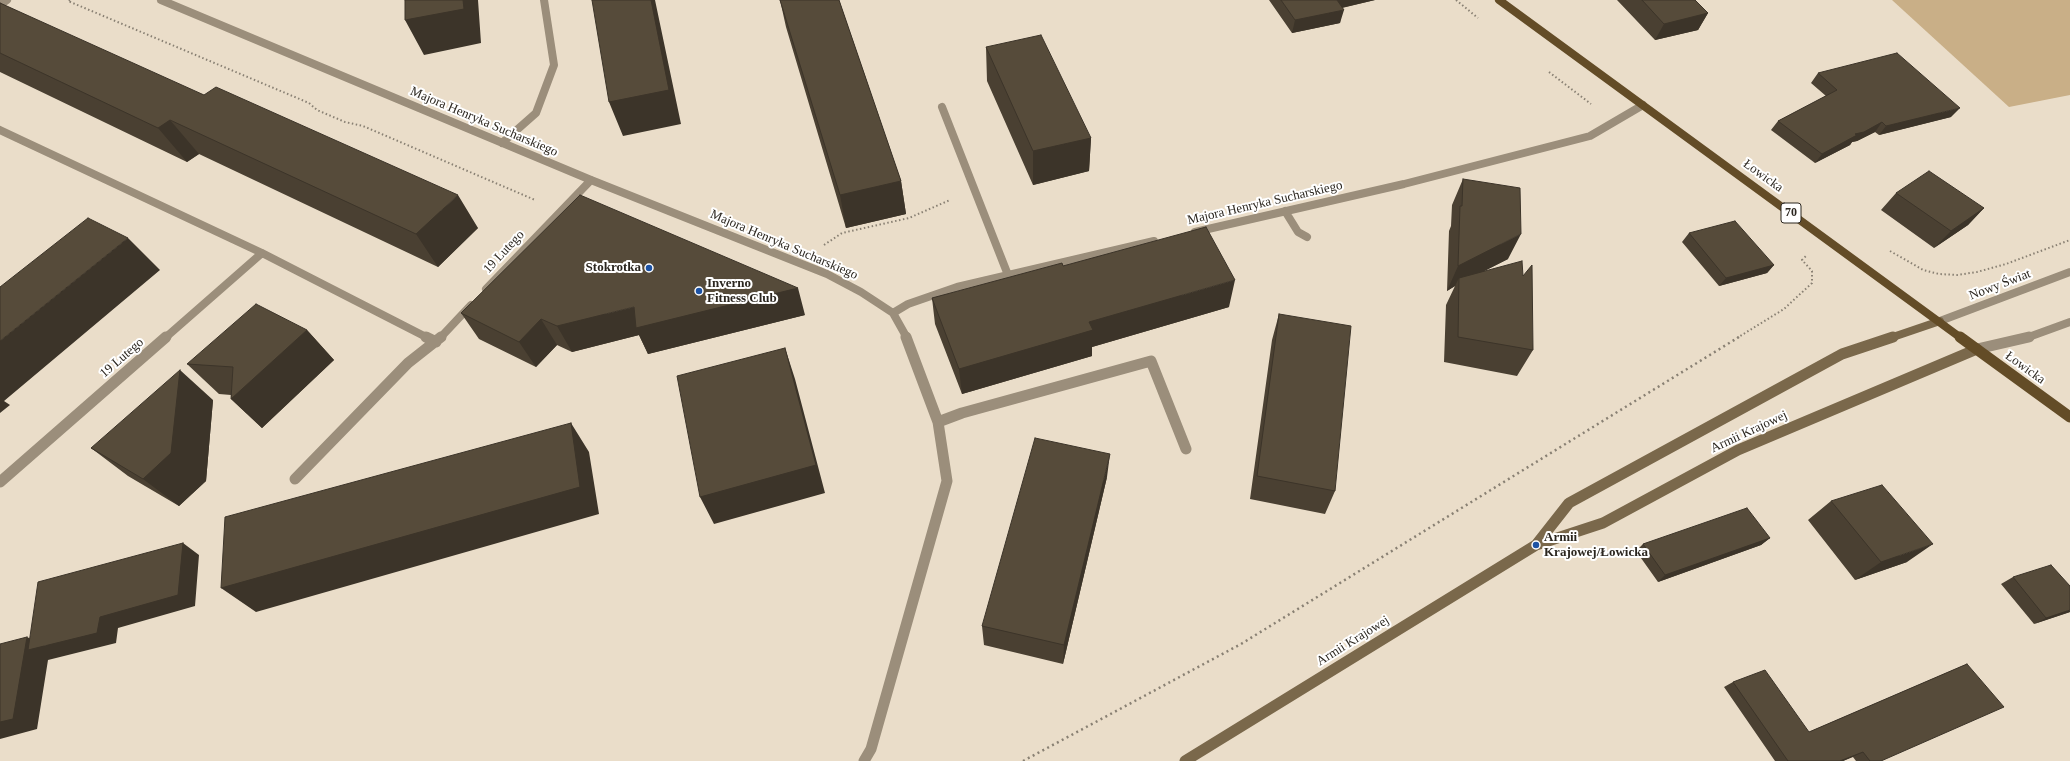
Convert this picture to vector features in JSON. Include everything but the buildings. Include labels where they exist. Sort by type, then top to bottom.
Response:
[{"type":"main road","name":"Łowicka","points":[[1499,0],[1940,321],[1977,350],[2070,416]]},
{"type":"street","points":[[0,5],[7,0]]},
{"type":"street","name":"Majora Henryka Sucharskiego","points":[[161,0],[591,180],[827,274],[861,292],[893,313]]},
{"type":"street","points":[[502,143],[536,113],[554,65],[544,0]]},
{"type":"street","name":"Majora Henryka Sucharskiego","points":[[1187,234],[1404,184],[1590,136],[1643,105]]},
{"type":"street","points":[[942,107],[1008,275]]},
{"type":"street","points":[[0,130],[262,254],[436,342]]},
{"type":"street","name":"19 Lutego","points":[[295,479],[408,363],[436,342],[591,180]]},
{"type":"street","points":[[1285,211],[1298,232],[1307,237]]},
{"type":"street","points":[[864,761],[872,755],[947,481],[938,422],[906,336],[893,313],[908,304],[933,294],[1165,239]]},
{"type":"street","name":"19 Lutego","points":[[0,482],[262,254]]},
{"type":"street","name":"Nowy Świat","points":[[1940,321],[2070,272]]},
{"type":"street","name":"Armii Krajowej","points":[[1536,545],[1569,503],[1842,354],[1940,321]]},
{"type":"street","points":[[1977,350],[2025,338],[2070,322]]},
{"type":"street","name":"Armii Krajowej","points":[[1185,761],[1536,545],[1603,523],[1738,450],[1960,355],[1977,350]]},
{"type":"street","points":[[938,422],[962,413],[1151,361],[1186,449]]},
{"type":"path","points":[[70,0],[68,1],[309,103],[317,110],[346,122],[363,126],[560,211]]},
{"type":"path","points":[[819,248],[842,233],[909,218],[943,202],[976,193]]},
{"type":"path","points":[[1884,247],[1923,270],[1940,274],[1957,275],[1977,272],[2006,264],[2070,240]]},
{"type":"path","points":[[1023,761],[1240,644],[1784,309],[1812,283],[1812,271],[1802,260]]},
{"type":"shaded area","points":[[1892,0],[2070,0],[2070,95],[2009,107]]},
{"type":"place","name":"Stokrotka","points":[[649,268]]},
{"type":"place","name":"Inverno Fitness Club","points":[[699,291]]},
{"type":"place","name":"Armii Krajowej/Łowicka","points":[[1536,545]]}]
